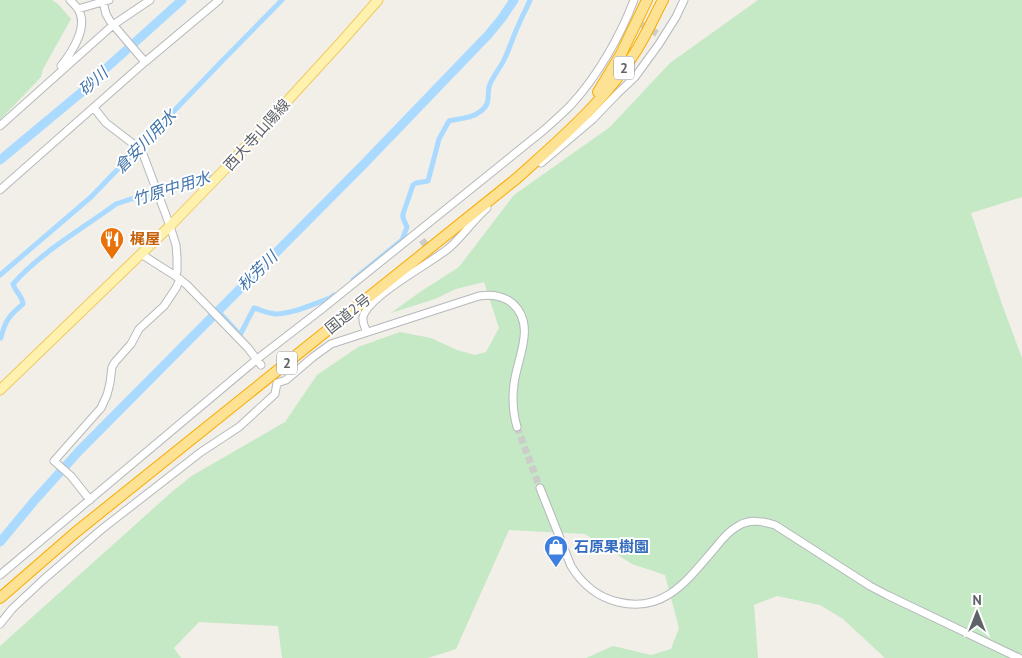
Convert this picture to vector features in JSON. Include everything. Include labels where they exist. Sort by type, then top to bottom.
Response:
[{"type":"highway","points":[[573,128],[601,89],[647,0]]},
{"type":"highway","name":"国道2号","points":[[0,598],[76,532],[516,179],[573,128],[607,90],[635,52],[663,0]]},
{"type":"highway","points":[[635,52],[643,46],[669,0]]},
{"type":"main road","name":"西大寺山陽線","points":[[0,390],[228,168],[378,0]]},
{"type":"street","points":[[61,66],[79,35],[82,25],[78,9],[70,0]]},
{"type":"street","points":[[0,126],[114,26],[150,0]]},
{"type":"street","points":[[0,190],[145,62],[219,0]]},
{"type":"street","points":[[0,575],[259,363],[322,309],[518,152],[570,106],[587,85],[630,18],[634,0]]},
{"type":"street","points":[[367,332],[362,321],[371,304],[389,288],[462,236],[484,210],[593,118],[635,77],[661,35],[676,17],[684,0]]},
{"type":"street","points":[[78,9],[106,1],[106,14],[145,62]]},
{"type":"street","points":[[90,500],[71,476],[54,461],[101,408],[107,395],[114,362],[130,344],[139,330],[164,306],[176,288],[177,277],[176,245],[143,154],[140,149],[106,123],[94,108]]},
{"type":"street","points":[[417,232],[422,240]]},
{"type":"street","points":[[141,254],[177,277],[248,348],[259,363]]},
{"type":"street","points":[[0,624],[12,609],[43,580],[102,530],[202,452],[240,427],[275,394],[275,381],[286,380],[312,357],[331,344],[479,296],[495,295],[509,301],[520,312],[525,326],[524,341],[517,366],[513,393],[514,415],[517,427]]},
{"type":"street","points":[[540,488],[571,566],[588,587],[612,600],[627,604],[644,604],[667,596],[686,582],[736,526],[754,521],[764,522],[775,525],[879,590],[1019,658]]},
{"type":"green space","points":[[0,0],[52,0],[71,19],[43,69],[41,77],[0,120]]},
{"type":"green space","points":[[758,0],[1022,0],[1022,197],[971,213],[1022,358],[1022,658],[885,658],[843,619],[820,605],[777,596],[754,605],[758,658],[586,658],[613,646],[651,655],[671,649],[679,628],[665,575],[632,564],[585,534],[509,530],[456,649],[428,658],[282,658],[278,626],[199,622],[174,648],[181,658],[0,658],[0,646],[174,490],[193,475],[285,422],[317,375],[358,347],[400,332],[431,338],[457,350],[475,355],[486,352],[499,328],[484,282],[456,289],[435,299],[391,313],[459,267],[514,195],[610,127],[670,63]]},
{"type":"waterway","name":"砂川","points":[[0,160],[83,91],[182,0]]},
{"type":"waterway","name":"倉安川用水","points":[[0,275],[91,197],[282,0]]},
{"type":"waterway","name":"秋芳川","points":[[0,542],[79,451],[362,166],[488,35],[514,0]]},
{"type":"waterway","points":[[353,280],[402,240],[407,227],[403,214],[413,185],[428,181],[439,139],[449,121],[473,116],[486,105],[490,84],[504,60],[530,0]]},
{"type":"waterway","name":"竹原中用水","points":[[0,338],[9,318],[23,304],[13,284],[24,272],[62,241],[116,204],[131,199],[156,195],[189,180],[214,177],[216,175]]},
{"type":"waterway","points":[[218,311],[240,335],[254,308],[271,313],[284,313],[304,308],[334,295]]},
{"type":"tunnel","points":[[633,19],[658,34]]},
{"type":"tunnel","points":[[422,240],[431,252]]},
{"type":"tunnel","points":[[517,427],[540,488]]},
{"type":"place","name":"梶屋","points":[[112,260]]},
{"type":"place","name":"石原果樹園","points":[[556,568]]}]
